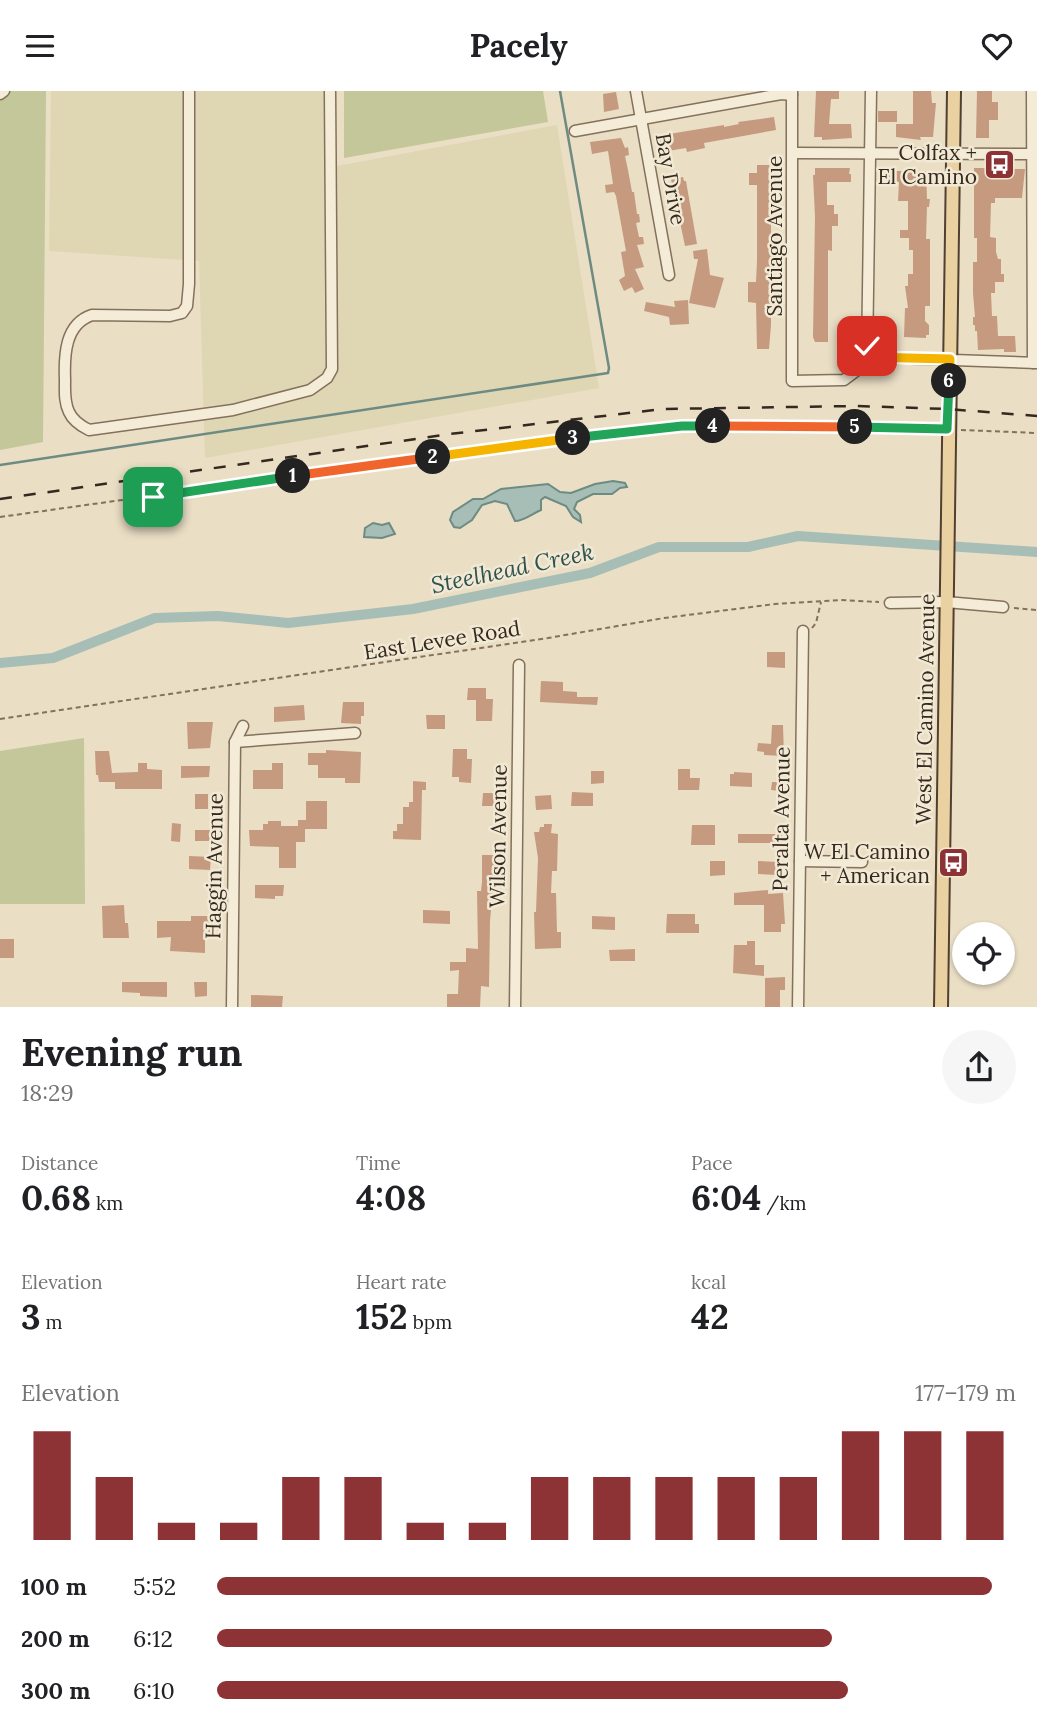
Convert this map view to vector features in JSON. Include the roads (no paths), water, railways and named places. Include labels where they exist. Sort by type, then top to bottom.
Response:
[{"type":"main road","name":"West El Camino Avenue","points":[[941,1007],[947,429],[954,91]]},
{"type":"street","points":[[189,91],[187,306],[182,313],[170,316],[92,315],[82,318],[72,331],[64,354],[65,400],[69,414],[77,424],[89,430],[233,410],[310,390],[327,378],[332,369],[330,91]]},
{"type":"street","name":"Bay Drive","points":[[636,91],[669,275]]},
{"type":"street","points":[[871,91],[867,357],[1035,363],[1035,154],[1032,91]]},
{"type":"street","points":[[575,131],[792,93]]},
{"type":"street","name":"Santiago Avenue","points":[[792,93],[792,381],[844,380],[856,371],[867,357]]},
{"type":"street","points":[[794,153],[1035,154]]},
{"type":"street","points":[[890,603],[946,601],[1003,607]]},
{"type":"street","name":"Peralta Avenue","points":[[799,1007],[803,631]]},
{"type":"street","name":"Wilson Avenue","points":[[515,1007],[519,665]]},
{"type":"street","name":"Haggin Avenue","points":[[232,1007],[235,742],[243,726]]},
{"type":"street","points":[[235,742],[355,733]]},
{"type":"street","points":[[800,862],[862,862]]},
{"type":"water","points":[[613,481],[625,483],[627,487],[612,494],[593,494],[577,502],[574,509],[580,515],[581,522],[573,517],[566,506],[545,497],[541,500],[541,510],[518,521],[515,521],[507,504],[495,501],[482,505],[472,520],[460,528],[454,527],[450,520],[453,512],[473,499],[483,499],[501,489],[548,484],[560,492],[571,493]]},
{"type":"water","points":[[373,523],[389,523],[395,534],[382,538],[364,537],[365,528]]},
{"type":"waterway","points":[[0,465],[608,373],[560,91]]},
{"type":"waterway","name":"Steelhead Creek","points":[[0,663],[53,658],[155,618],[218,616],[288,623],[413,609],[590,573],[659,547],[748,547],[798,536],[1037,552]]},
{"type":"railway","points":[[0,499],[450,434],[663,409],[857,406],[1037,416]]},
{"type":"place","name":"Colfax + El Camino","points":[[1000,164]]},
{"type":"place","name":"W El Camino + American","points":[[953,863]]}]
